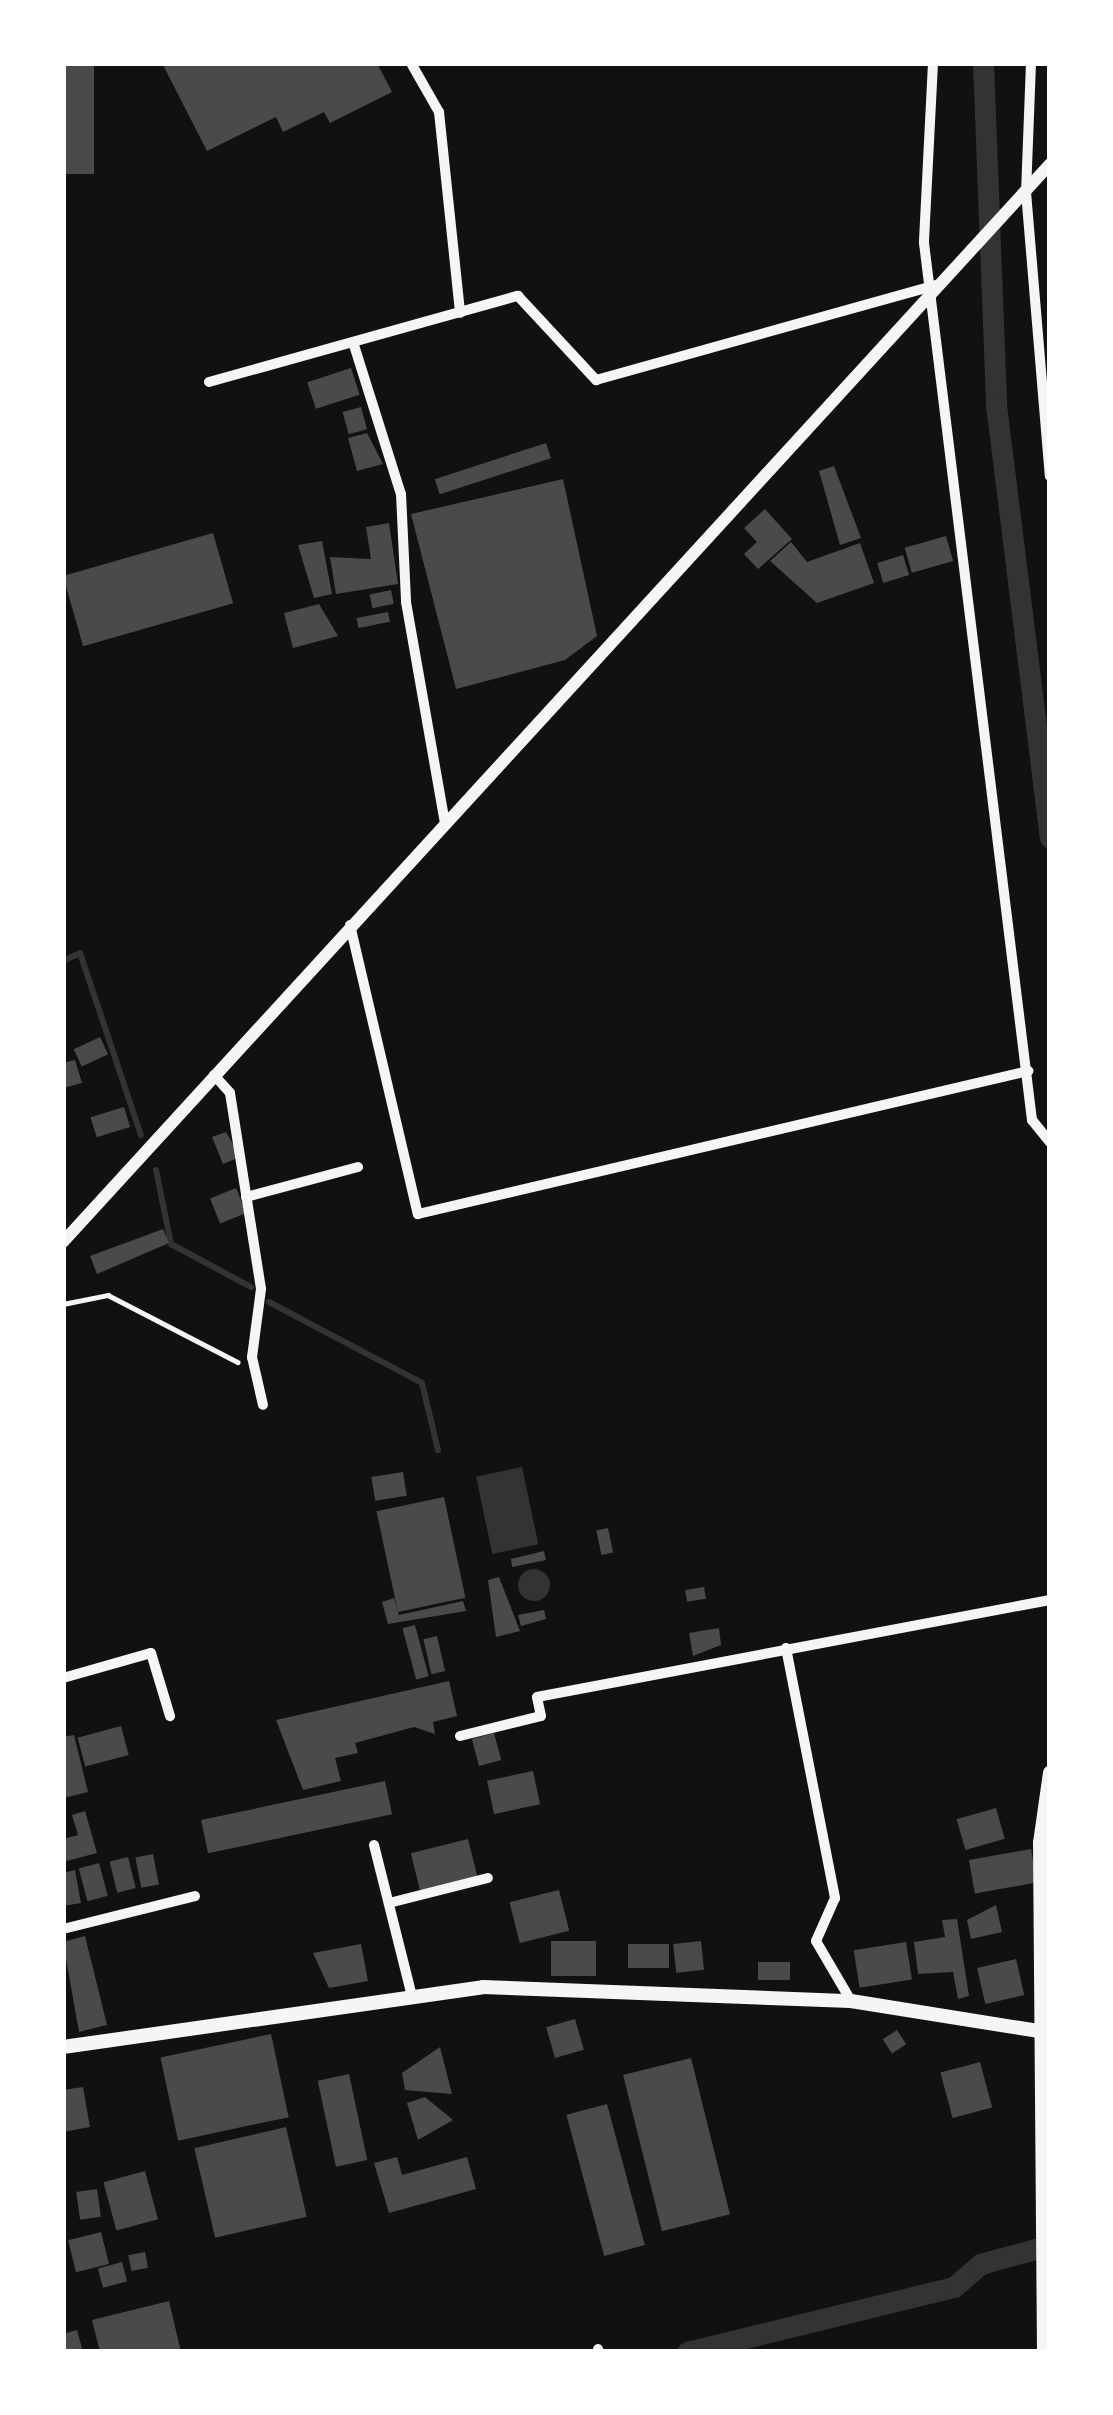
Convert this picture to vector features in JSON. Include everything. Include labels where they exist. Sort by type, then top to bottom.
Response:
[{"type":"main road","points":[[1045,2352],[1045,1900],[1050,1773]]},
{"type":"main road","points":[[63,2047],[411,1992],[592,1986],[851,2001],[1045,2033]]},
{"type":"street","points":[[411,63],[439,112],[460,313]]},
{"type":"street","points":[[932,63],[924,243],[936,285],[1032,1120],[1050,1142]]},
{"type":"street","points":[[1031,63],[1026,192],[1050,476]]},
{"type":"street","points":[[63,1242],[1050,164]]},
{"type":"street","points":[[209,382],[518,296],[596,380],[936,285]]},
{"type":"street","points":[[353,342],[401,494],[406,602],[446,823]]},
{"type":"street","points":[[350,925],[418,1214],[1028,1071]]},
{"type":"street","points":[[214,1076],[230,1093],[261,1288],[254,1370],[263,1405]]},
{"type":"street","points":[[246,1197],[358,1167]]},
{"type":"street","points":[[460,1736],[541,1716],[537,1696],[1050,1600]]},
{"type":"street","points":[[786,1648],[835,1898],[816,1941],[851,2001]]},
{"type":"street","points":[[63,1678],[151,1653],[170,1716]]},
{"type":"street","points":[[374,1845],[411,1992]]},
{"type":"street","points":[[388,1903],[488,1878]]},
{"type":"street","points":[[63,1929],[195,1896]]},
{"type":"path","points":[[63,1304],[108,1295],[254,1370]]},
{"type":"shaded area","points":[[522,1467],[538,1544],[492,1554],[476,1477]]},
{"type":"shaded area","points":[[534,1569],[545,1574],[550,1585],[545,1596],[534,1601],[523,1596],[518,1585],[523,1574]]},
{"type":"building","points":[[63,63],[94,63],[94,174],[63,174]]},
{"type":"building","points":[[162,63],[377,63],[392,92],[330,123],[324,112],[283,132],[276,117],[207,151]]},
{"type":"building","points":[[351,368],[360,395],[316,409],[307,382]]},
{"type":"building","points":[[361,407],[367,429],[349,434],[343,412]]},
{"type":"building","points":[[367,433],[383,464],[357,471],[348,438]]},
{"type":"building","points":[[546,443],[551,458],[440,494],[435,479]]},
{"type":"building","points":[[834,466],[861,538],[840,545],[819,471]]},
{"type":"building","points":[[563,479],[597,636],[565,660],[456,689],[411,514]]},
{"type":"building","points":[[765,509],[792,539],[758,569],[744,554],[757,542],[744,528]]},
{"type":"building","points":[[389,523],[398,584],[336,594],[330,557],[371,559],[366,527]]},
{"type":"building","points":[[213,533],[233,603],[83,646],[63,576]]},
{"type":"building","points":[[946,536],[953,561],[912,573],[905,548]]},
{"type":"building","points":[[322,541],[332,594],[314,598],[298,545]]},
{"type":"building","points":[[791,542],[807,562],[860,543],[874,583],[817,603],[770,561]]},
{"type":"building","points":[[903,555],[909,575],[883,583],[877,563]]},
{"type":"building","points":[[391,590],[394,604],[372,608],[369,595]]},
{"type":"building","points":[[319,604],[338,636],[293,648],[284,613]]},
{"type":"building","points":[[388,612],[390,622],[358,628],[357,618]]},
{"type":"building","points":[[100,1037],[108,1054],[82,1066],[74,1049]]},
{"type":"building","points":[[75,1060],[82,1083],[63,1088],[63,1063]]},
{"type":"building","points":[[124,1107],[130,1127],[97,1137],[91,1117]]},
{"type":"building","points":[[226,1132],[240,1157],[223,1164],[212,1137]]},
{"type":"building","points":[[236,1188],[246,1213],[220,1224],[210,1198]]},
{"type":"building","points":[[163,1229],[169,1243],[97,1274],[90,1256]]},
{"type":"building","points":[[403,1472],[407,1496],[375,1501],[371,1477]]},
{"type":"building","points":[[444,1497],[465,1598],[398,1612],[377,1511]]},
{"type":"building","points":[[608,1528],[613,1552],[601,1555],[596,1530]]},
{"type":"building","points":[[544,1551],[546,1560],[512,1567],[511,1559]]},
{"type":"building","points":[[499,1577],[520,1631],[496,1637],[488,1580]]},
{"type":"building","points":[[704,1587],[706,1599],[687,1602],[685,1590]]},
{"type":"building","points":[[394,1598],[399,1615],[463,1601],[466,1611],[388,1624],[382,1602]]},
{"type":"building","points":[[544,1610],[546,1619],[521,1626],[518,1615]]},
{"type":"building","points":[[415,1625],[429,1676],[416,1680],[402,1628]]},
{"type":"building","points":[[719,1628],[721,1645],[693,1656],[689,1633]]},
{"type":"building","points":[[437,1636],[445,1671],[431,1674],[423,1639]]},
{"type":"building","points":[[449,1681],[457,1716],[433,1722],[435,1734],[414,1727],[355,1743],[358,1753],[335,1758],[341,1781],[303,1790],[276,1720]]},
{"type":"building","points":[[121,1726],[129,1755],[85,1767],[78,1738]]},
{"type":"building","points":[[494,1733],[501,1760],[479,1766],[472,1739]]},
{"type":"building","points":[[74,1735],[88,1792],[63,1798],[63,1737]]},
{"type":"building","points":[[533,1771],[540,1804],[494,1814],[487,1781]]},
{"type":"building","points":[[385,1781],[392,1814],[208,1853],[201,1820]]},
{"type":"building","points":[[996,1808],[1005,1839],[965,1850],[957,1819]]},
{"type":"building","points":[[85,1811],[97,1853],[63,1862],[63,1839],[78,1835],[72,1815]]},
{"type":"building","points":[[468,1839],[478,1879],[421,1893],[411,1853]]},
{"type":"building","points":[[1031,1849],[1037,1882],[975,1893],[969,1860]]},
{"type":"building","points":[[153,1854],[159,1884],[141,1888],[135,1857]]},
{"type":"building","points":[[128,1857],[136,1888],[117,1893],[110,1862]]},
{"type":"building","points":[[99,1863],[108,1896],[88,1901],[79,1868]]},
{"type":"building","points":[[75,1870],[81,1903],[63,1906],[63,1873]]},
{"type":"building","points":[[559,1890],[569,1931],[520,1943],[510,1902]]},
{"type":"building","points":[[996,1905],[1002,1932],[971,1939],[967,1920]]},
{"type":"building","points":[[957,1919],[969,1996],[958,1999],[953,1972],[918,1974],[914,1942],[945,1937],[942,1920]]},
{"type":"building","points":[[85,1936],[107,2025],[79,2032],[63,1942]]},
{"type":"building","points":[[551,1941],[596,1941],[596,1976],[551,1976]]},
{"type":"building","points":[[701,1941],[704,1970],[676,1973],[673,1944]]},
{"type":"building","points":[[906,1942],[912,1980],[860,1988],[854,1950]]},
{"type":"building","points":[[361,1944],[368,1981],[329,1988],[313,1953]]},
{"type":"building","points":[[628,1944],[669,1944],[669,1968],[628,1968]]},
{"type":"building","points":[[1016,1959],[1024,1995],[985,2004],[977,1968]]},
{"type":"building","points":[[758,1962],[790,1962],[790,1980],[758,1980]]},
{"type":"building","points":[[575,2019],[584,2050],[555,2058],[546,2027]]},
{"type":"building","points":[[897,2030],[906,2044],[892,2054],[883,2039]]},
{"type":"building","points":[[271,2034],[289,2117],[178,2141],[160,2057]]},
{"type":"building","points":[[440,2047],[452,2094],[405,2090],[402,2073]]},
{"type":"building","points":[[691,2058],[730,2214],[662,2231],[623,2075]]},
{"type":"building","points":[[980,2062],[992,2107],[953,2118],[940,2073]]},
{"type":"building","points":[[349,2074],[367,2160],[336,2167],[318,2081]]},
{"type":"building","points":[[83,2087],[90,2127],[63,2132],[63,2090]]},
{"type":"building","points":[[425,2097],[453,2120],[418,2140],[407,2103]]},
{"type":"building","points":[[607,2104],[645,2245],[604,2256],[566,2115]]},
{"type":"building","points":[[286,2127],[307,2217],[215,2238],[194,2148]]},
{"type":"building","points":[[397,2157],[402,2175],[467,2157],[476,2189],[389,2213],[374,2163]]},
{"type":"building","points":[[145,2171],[158,2219],[116,2230],[103,2182]]},
{"type":"building","points":[[97,2189],[101,2217],[80,2220],[76,2192]]},
{"type":"building","points":[[101,2232],[109,2264],[76,2272],[68,2240]]},
{"type":"building","points":[[145,2252],[148,2268],[131,2271],[128,2255]]},
{"type":"building","points":[[122,2262],[127,2281],[103,2288],[98,2268]]},
{"type":"building","points":[[169,2301],[181,2352],[100,2352],[92,2320]]},
{"type":"building","points":[[77,2330],[83,2352],[63,2352],[63,2334]]},
{"type":"waterway","points":[[983,63],[996,405],[1050,838]]},
{"type":"waterway","points":[[63,961],[80,953],[141,1135]]},
{"type":"waterway","points":[[156,1170],[171,1244],[251,1287]]},
{"type":"waterway","points":[[269,1302],[422,1383],[438,1450]]},
{"type":"waterway","points":[[687,2352],[954,2287],[980,2264],[1050,2245]]}]
